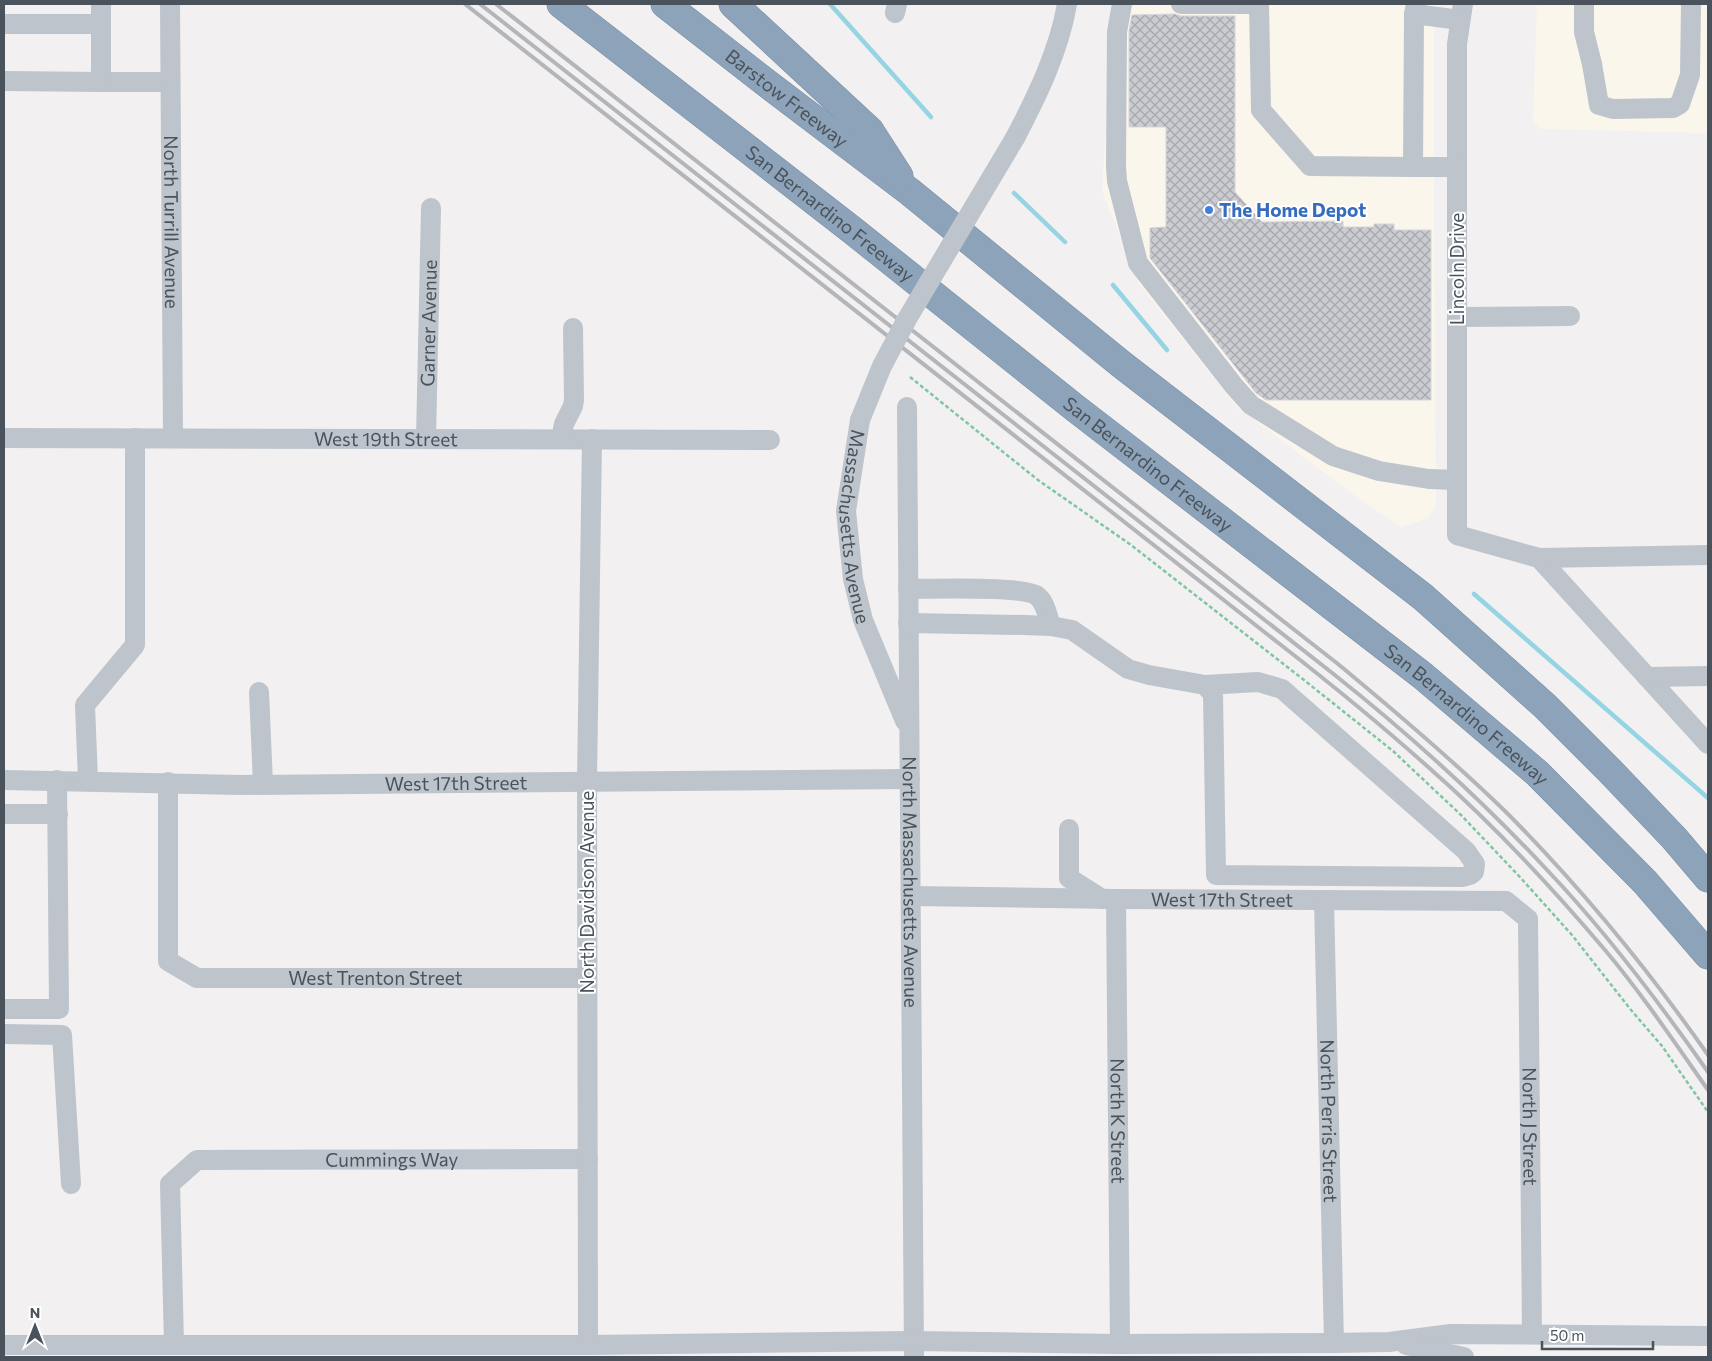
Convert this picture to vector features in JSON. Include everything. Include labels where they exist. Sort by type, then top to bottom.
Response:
[{"type":"highway","name":"San Bernardino Freeway","points":[[562,4],[852,230],[1075,408],[1423,676],[1537,773],[1646,882],[1708,955]]},
{"type":"highway","name":"Barstow Freeway","points":[[665,4],[769,86],[910,192]]},
{"type":"highway","points":[[733,4],[870,131],[910,192],[1121,364],[1423,597],[1558,719],[1674,838],[1708,878]]},
{"type":"street","points":[[101,4],[101,82]]},
{"type":"street","name":"North Turrill Avenue","points":[[170,4],[173,438]]},
{"type":"street","name":"Massachusetts Avenue","points":[[908,730],[863,620],[853,578],[846,511],[860,420],[882,366],[907,319],[1015,138],[1034,102],[1052,57],[1067,4]]},
{"type":"street","points":[[1122,4],[1117,32],[1116,166],[1117,181],[1138,263],[1251,405],[1333,456],[1379,471],[1429,479],[1457,480]]},
{"type":"street","points":[[1181,4],[1259,4],[1261,110],[1310,166],[1457,167]]},
{"type":"street","points":[[1584,4],[1584,32],[1592,63],[1599,105],[1612,109],[1673,108],[1680,104],[1690,74],[1690,4]]},
{"type":"street","points":[[1413,167],[1415,9],[1462,12]]},
{"type":"street","name":"Lincoln Drive","points":[[1462,12],[1457,44],[1457,535],[1539,558]]},
{"type":"street","points":[[4,24],[101,24]]},
{"type":"street","points":[[4,81],[170,82]]},
{"type":"street","name":"Garner Avenue","points":[[426,439],[431,208]]},
{"type":"street","points":[[1457,317],[1570,316]]},
{"type":"street","points":[[561,439],[564,424],[574,400],[573,328]]},
{"type":"street","name":"North Massachusetts Avenue","points":[[907,407],[913,1349]]},
{"type":"street","name":"West 19th Street","points":[[4,438],[770,440]]},
{"type":"street","points":[[88,781],[85,705],[135,645],[135,438]]},
{"type":"street","name":"North Davidson Avenue","points":[[588,1345],[587,781],[592,439]]},
{"type":"street","points":[[1539,558],[1708,555]]},
{"type":"street","points":[[1539,558],[1708,744]]},
{"type":"street","points":[[908,589],[1028,592],[1043,602],[1051,626]]},
{"type":"street","points":[[908,623],[1051,626],[1072,630],[1128,669],[1149,675],[1205,685],[1258,682],[1282,689],[1466,851],[1475,864],[1474,872],[1462,877],[1216,875],[1213,694],[1205,685]]},
{"type":"street","points":[[1647,677],[1708,676]]},
{"type":"street","points":[[259,692],[263,784]]},
{"type":"street","name":"West 17th Street","points":[[4,780],[263,784],[910,779]]},
{"type":"street","points":[[4,1009],[59,1009],[57,780]]},
{"type":"street","name":"West Trenton Street","points":[[168,782],[168,961],[197,978],[587,978]]},
{"type":"street","points":[[4,814],[58,814]]},
{"type":"street","points":[[1069,829],[1069,878],[1109,899]]},
{"type":"street","name":"West 17th Street","points":[[911,896],[1506,901],[1528,919]]},
{"type":"street","name":"North K Street","points":[[1109,899],[1120,1344]]},
{"type":"street","name":"North Perris Street","points":[[1324,900],[1334,1343]]},
{"type":"street","name":"North J Street","points":[[1528,919],[1532,1334]]},
{"type":"street","points":[[4,1034],[62,1035],[71,1184]]},
{"type":"street","name":"Cummings Way","points":[[174,1344],[170,1184],[197,1160],[588,1159]]},
{"type":"street","points":[[4,1344],[87,1351],[174,1344],[367,1351],[588,1345],[913,1349],[1120,1344],[1290,1350],[1334,1343],[1389,1342],[1451,1334],[1708,1336]]},
{"type":"street","points":[[1389,1342],[1464,1357]]},
{"type":"shaded area","points":[[1114,4],[1439,4],[1434,30],[1436,505],[1429,518],[1401,527],[1358,498],[1237,407],[1139,284],[1102,191]]},
{"type":"shaded area","points":[[1537,4],[1708,4],[1708,133],[1541,129],[1533,122]]},
{"type":"building","name":"The Home Depot","points":[[1175,14],[1181,16],[1235,16],[1235,192],[1262,222],[1343,221],[1343,227],[1374,227],[1374,224],[1394,224],[1394,230],[1431,230],[1431,400],[1266,400],[1256,393],[1150,258],[1150,228],[1166,227],[1166,127],[1129,127],[1129,31],[1132,15]]},
{"type":"waterway","points":[[830,4],[931,117]]},
{"type":"waterway","points":[[1014,193],[1065,242]]},
{"type":"waterway","points":[[1113,285],[1167,350]]},
{"type":"waterway","points":[[1474,594],[1708,798]]},
{"type":"railway","points":[[465,4],[1300,660],[1409,750],[1451,787],[1497,832],[1584,926],[1632,984],[1708,1090]]},
{"type":"railway","points":[[480,4],[1331,672],[1416,743],[1497,818],[1570,895],[1632,969],[1708,1072]]},
{"type":"railway","points":[[496,4],[1338,664],[1424,737],[1508,814],[1562,871],[1638,961],[1708,1055]]},
{"type":"place","name":"The Home Depot","points":[[1209,210]]}]
